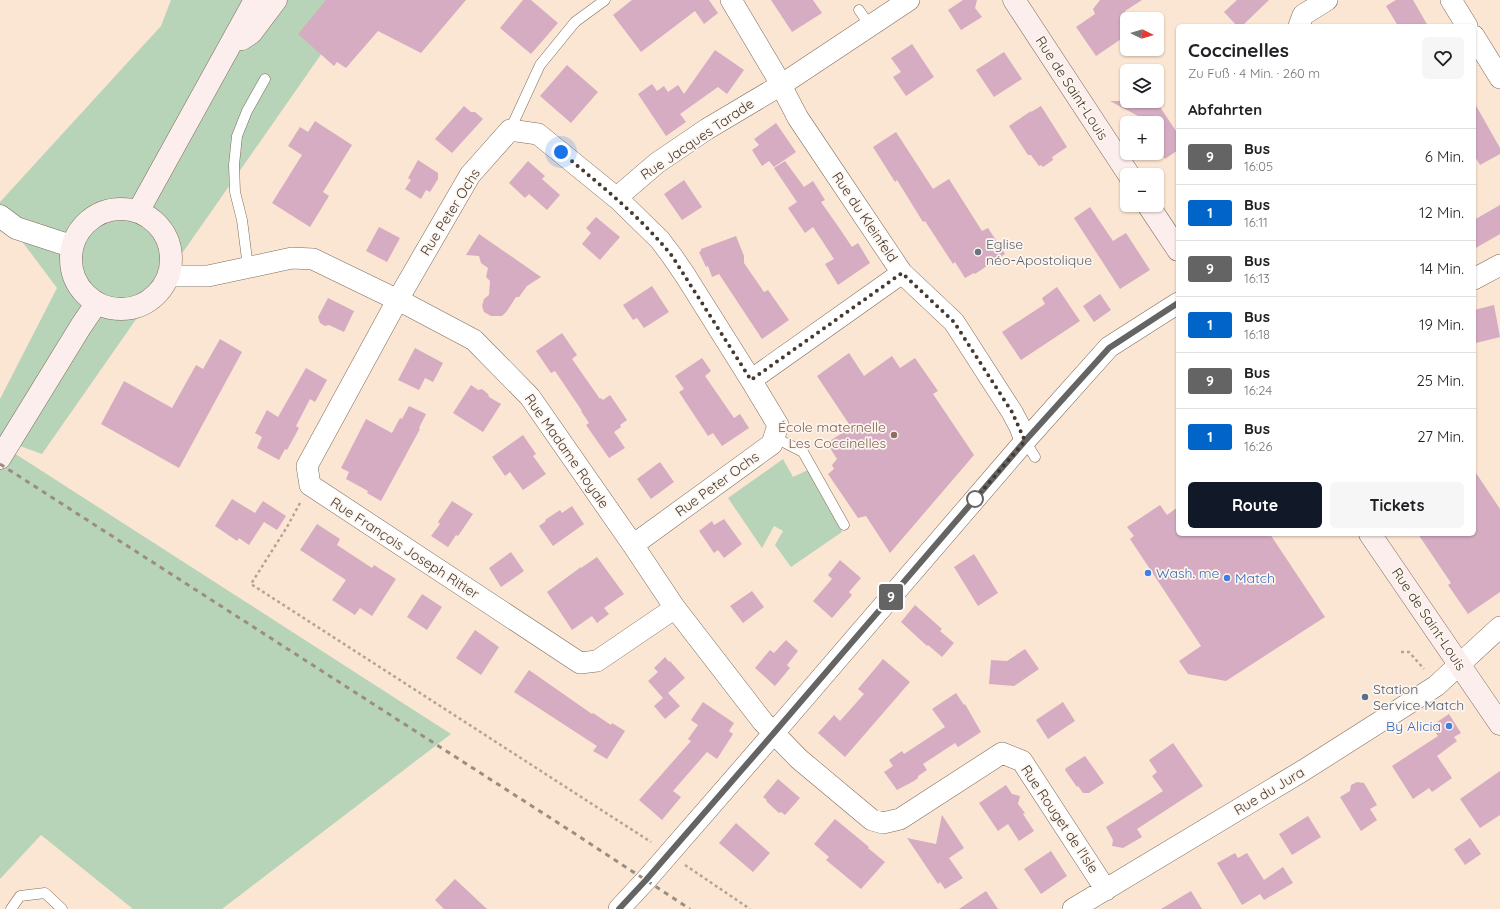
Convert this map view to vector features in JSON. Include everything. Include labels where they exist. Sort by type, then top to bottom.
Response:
[{"type":"main road","points":[[229,47],[251,33],[276,0]]},
{"type":"main road","name":"Rue de Saint-Louis","points":[[1014,0],[1124,168]]},
{"type":"main road","points":[[139,210],[229,47],[248,4]]},
{"type":"main road","points":[[112,208],[139,210],[162,228],[172,255],[170,276],[149,301],[126,310],[96,304],[80,290],[70,266],[71,246],[83,224],[112,208]]},
{"type":"main road","points":[[1153,212],[1176,247]]},
{"type":"main road","points":[[0,458],[96,304]]},
{"type":"main road","name":"Rue de Saint-Louis","points":[[1371,536],[1500,724]]},
{"type":"street","name":"Rue du Kleinfeld","points":[[731,0],[798,118],[902,273],[954,322],[1012,412],[1030,449]]},
{"type":"street","points":[[780,85],[865,18],[909,0]]},
{"type":"street","points":[[1300,24],[1303,15],[1328,0]]},
{"type":"street","points":[[1451,0],[1466,24]]},
{"type":"street","points":[[1476,39],[1500,78]]},
{"type":"street","name":"Rue Jacques Tarade","points":[[618,199],[622,193],[657,163],[707,129],[780,85]]},
{"type":"street","points":[[510,130],[538,134],[618,199],[660,240],[672,256],[778,425],[774,437]]},
{"type":"street","name":"Rue Peter Ochs","points":[[397,301],[470,175],[510,130]]},
{"type":"street","points":[[0,216],[16,228],[71,246]]},
{"type":"street","name":"Rue Madame Royale","points":[[170,276],[208,276],[292,258],[314,259],[474,340],[530,397],[675,608],[773,734]]},
{"type":"street","points":[[1476,278],[1500,265]]},
{"type":"street","points":[[751,380],[902,273]]},
{"type":"street","points":[[310,485],[307,466],[397,301]]},
{"type":"street","points":[[619,909],[669,854],[773,734],[1030,449],[1109,348],[1176,304]]},
{"type":"street","name":"Rue Peter Ochs","points":[[633,545],[772,444],[774,437]]},
{"type":"street","name":"Rue François Joseph Ritter","points":[[310,485],[580,663],[597,661],[675,608]]},
{"type":"street","name":"Rue du Jura","points":[[1073,909],[1304,770],[1436,686],[1500,627]]},
{"type":"street","name":"Rue Rouget de l'Isle","points":[[773,734],[872,820],[883,823],[900,819],[1002,752],[1022,761],[1106,890]]},
{"type":"lane","points":[[510,130],[540,65],[575,22],[605,0]]},
{"type":"lane","points":[[248,267],[242,220],[235,192],[234,165],[237,136],[247,111],[265,79]]},
{"type":"lane","points":[[774,437],[803,452],[844,524]]},
{"type":"lane","points":[[10,909],[20,896],[45,893],[62,909]]},
{"type":"path","points":[[310,485],[287,527],[251,584],[669,854],[750,909]]},
{"type":"path","points":[[1401,652],[1409,652],[1436,686]]},
{"type":"green space","points":[[171,0],[359,0],[42,454],[0,439],[0,399],[57,288],[0,212],[0,202],[161,26]]},
{"type":"green space","points":[[0,444],[451,734],[222,909],[133,909],[41,835],[0,879]]},
{"type":"green space","points":[[783,459],[793,477],[808,470],[842,532],[791,567],[775,545],[783,531],[774,526],[762,548],[728,498]]},
{"type":"building","points":[[326,0],[466,0],[421,53],[378,31],[346,68],[337,62],[334,66],[298,34]]},
{"type":"building","points":[[523,0],[531,0],[558,23],[531,54],[500,28]]},
{"type":"building","points":[[632,0],[709,0],[718,13],[704,24],[695,11],[641,52],[613,15]]},
{"type":"building","points":[[771,0],[813,0],[822,13],[792,32]]},
{"type":"building","points":[[963,0],[977,0],[975,8],[982,17],[961,30],[948,10]]},
{"type":"building","points":[[1100,0],[1142,0],[1126,12],[1120,12],[1120,40],[1096,56],[1076,27],[1095,14],[1093,9]]},
{"type":"building","points":[[1237,0],[1269,0],[1244,24],[1235,24],[1224,12]]},
{"type":"building","points":[[1396,0],[1413,0],[1427,24],[1397,24],[1386,6]]},
{"type":"building","points":[[912,44],[934,77],[906,96],[893,77],[901,72],[891,58]]},
{"type":"building","points":[[715,50],[744,70],[727,94],[718,87],[680,114],[686,122],[666,136],[638,94],[652,84],[657,91],[664,86],[668,92],[678,85],[684,94]]},
{"type":"building","points":[[1004,52],[1022,79],[994,97],[976,70]]},
{"type":"building","points":[[567,65],[598,92],[571,123],[540,96]]},
{"type":"building","points":[[1110,101],[1120,101],[1120,106]]},
{"type":"building","points":[[464,106],[471,112],[475,112],[483,119],[452,153],[435,139]]},
{"type":"building","points":[[1041,106],[1067,147],[1052,157],[1053,160],[1043,167],[1041,165],[1039,166],[1031,155],[1028,155],[1009,126]]},
{"type":"building","points":[[1476,106],[1500,148],[1500,154],[1480,165],[1476,158]]},
{"type":"building","points":[[1123,108],[1161,108],[1176,131],[1176,151],[1165,159],[1164,116],[1138,116]]},
{"type":"building","points":[[315,121],[352,145],[323,192],[329,196],[310,227],[272,203],[302,155],[288,146],[300,127],[308,132]]},
{"type":"building","points":[[776,123],[796,152],[774,167],[769,161],[762,166],[752,150],[759,145],[754,139]]},
{"type":"building","points":[[896,132],[933,189],[949,179],[982,231],[988,228],[1005,254],[975,274],[974,273],[965,278],[955,262],[953,264],[925,221],[923,222],[897,180],[895,182],[873,147]]},
{"type":"building","points":[[418,160],[438,173],[438,179],[430,192],[426,190],[421,199],[405,189],[411,180],[408,178]]},
{"type":"building","points":[[528,161],[545,176],[542,179],[560,195],[547,210],[529,194],[525,198],[509,183]]},
{"type":"building","points":[[785,161],[804,187],[813,181],[825,200],[821,202],[852,247],[858,243],[870,263],[838,285],[825,264],[834,259],[813,227],[805,233],[788,208],[797,202],[774,168]]},
{"type":"building","points":[[684,180],[702,207],[682,220],[664,194]]},
{"type":"building","points":[[1500,205],[1500,234],[1476,248],[1476,219]]},
{"type":"building","points":[[1090,207],[1113,241],[1126,233],[1150,270],[1120,289],[1074,218]]},
{"type":"building","points":[[596,217],[620,237],[600,260],[582,244],[591,233],[586,228]]},
{"type":"building","points":[[379,227],[400,238],[387,262],[366,251]]},
{"type":"building","points":[[479,234],[541,277],[527,286],[519,297],[516,297],[502,316],[491,316],[484,312],[482,306],[484,299],[489,295],[490,281],[486,277],[488,268],[481,263],[479,256],[466,255]]},
{"type":"building","points":[[736,236],[744,256],[744,263],[764,292],[768,290],[789,320],[762,339],[719,274],[712,277],[708,266],[706,267],[699,252],[701,249]]},
{"type":"building","points":[[652,286],[669,312],[644,328],[637,318],[633,320],[623,305]]},
{"type":"building","points":[[1057,287],[1080,321],[1021,360],[1002,332],[1045,304],[1042,298]]},
{"type":"building","points":[[1100,294],[1111,310],[1094,322],[1083,306]]},
{"type":"building","points":[[328,298],[354,311],[344,332],[329,325],[325,326],[320,323],[318,317]]},
{"type":"building","points":[[1494,305],[1500,337],[1476,343],[1476,310]]},
{"type":"building","points":[[562,333],[577,355],[572,359],[600,399],[601,398],[603,400],[610,395],[627,420],[614,432],[625,448],[609,458],[586,425],[589,423],[555,371],[551,373],[536,351]]},
{"type":"building","points":[[220,339],[242,352],[179,468],[101,424],[124,381],[172,408],[196,365],[203,369]]},
{"type":"building","points":[[415,348],[443,363],[433,382],[425,378],[419,390],[398,380]]},
{"type":"building","points":[[849,353],[864,376],[892,356],[900,368],[915,358],[938,391],[933,394],[974,455],[890,553],[866,516],[858,518],[828,474],[834,469],[832,465],[837,459],[827,443],[851,427],[817,376]]},
{"type":"building","points":[[702,358],[711,371],[705,376],[734,418],[740,414],[749,428],[722,446],[713,433],[708,436],[679,392],[684,389],[675,376]]},
{"type":"building","points":[[306,368],[327,380],[315,402],[310,399],[296,426],[299,428],[287,450],[285,449],[279,460],[257,448],[262,437],[255,433],[267,410],[278,417]]},
{"type":"building","points":[[471,385],[478,390],[482,389],[488,394],[489,397],[501,404],[483,432],[453,413]]},
{"type":"building","points":[[409,406],[426,414],[419,428],[420,429],[381,501],[367,493],[368,491],[346,479],[349,472],[341,468],[366,419],[392,433],[400,418],[402,419]]},
{"type":"building","points":[[523,435],[536,454],[533,456],[546,474],[523,490],[510,472],[505,476],[492,457]]},
{"type":"building","points":[[660,462],[674,482],[651,499],[637,479]]},
{"type":"building","points":[[1476,473],[1500,509],[1500,592],[1468,614],[1448,585],[1451,583],[1419,536],[1476,536]]},
{"type":"building","points":[[232,499],[255,513],[263,501],[286,516],[277,530],[264,522],[249,545],[239,538],[237,541],[215,526]]},
{"type":"building","points":[[452,501],[473,514],[458,536],[456,535],[448,547],[431,536],[440,524],[438,522]]},
{"type":"building","name":"Match","points":[[1160,505],[1167,515],[1176,508],[1176,536],[1271,536],[1325,617],[1226,681],[1188,674],[1179,661],[1201,646],[1130,539],[1134,536],[1127,527]]},
{"type":"building","points":[[572,506],[584,524],[553,546],[539,526],[560,510],[562,513]]},
{"type":"building","points":[[724,519],[742,544],[724,558],[718,550],[714,553],[699,531],[712,521],[714,525]]},
{"type":"building","points":[[317,524],[340,539],[337,545],[372,568],[374,565],[396,579],[372,616],[360,608],[355,615],[332,600],[346,580],[300,550]]},
{"type":"building","points":[[511,552],[524,571],[501,587],[489,568]]},
{"type":"building","points":[[974,554],[998,593],[978,606],[954,567]]},
{"type":"building","points":[[597,557],[624,594],[604,608],[609,614],[597,623],[592,616],[572,630],[547,592]]},
{"type":"building","points":[[840,560],[861,578],[849,592],[852,595],[832,618],[813,601],[832,579],[828,575]]},
{"type":"building","points":[[752,591],[764,607],[743,623],[730,606]]},
{"type":"building","points":[[422,594],[442,607],[427,630],[407,617]]},
{"type":"building","points":[[915,605],[942,629],[940,631],[954,643],[942,657],[928,645],[927,646],[901,622]]},
{"type":"building","points":[[475,630],[499,647],[481,675],[456,658]]},
{"type":"building","points":[[786,640],[798,651],[787,665],[790,668],[775,686],[755,668],[770,650],[774,653]]},
{"type":"building","points":[[1025,649],[1039,669],[1014,686],[989,684],[991,660],[1007,661]]},
{"type":"building","points":[[665,657],[685,678],[668,693],[680,706],[665,719],[654,706],[663,698],[648,681],[658,672],[654,668]]},
{"type":"building","points":[[883,659],[910,682],[845,757],[818,733],[834,715],[840,721],[864,694],[858,689]]},
{"type":"building","points":[[529,670],[592,714],[593,713],[611,725],[612,723],[625,731],[607,759],[593,751],[597,746],[514,692]]},
{"type":"building","points":[[956,693],[964,705],[965,704],[981,732],[958,747],[955,743],[923,764],[927,770],[918,776],[918,778],[914,781],[897,790],[884,772],[893,766],[889,760],[902,751],[904,754],[945,727],[932,709]]},
{"type":"building","points":[[703,702],[734,723],[729,731],[733,734],[717,759],[707,752],[673,791],[681,797],[662,820],[639,800],[691,741],[688,739],[698,725],[691,720]]},
{"type":"building","points":[[1063,702],[1075,721],[1048,739],[1036,720]]},
{"type":"building","points":[[1449,714],[1461,733],[1454,737],[1457,741],[1437,756],[1452,778],[1432,792],[1429,788],[1413,799],[1392,766],[1438,736],[1431,726]]},
{"type":"building","points":[[1173,743],[1203,786],[1137,829],[1142,837],[1123,848],[1112,846],[1113,840],[1106,827],[1163,791],[1152,776],[1157,772],[1149,760]]},
{"type":"building","points":[[1085,756],[1104,783],[1089,793],[1083,793],[1065,770]]},
{"type":"building","points":[[1500,771],[1500,815],[1480,828],[1460,799]]},
{"type":"building","points":[[778,779],[800,798],[785,815],[781,812],[779,813],[763,797]]},
{"type":"building","points":[[1357,782],[1364,783],[1377,805],[1370,809],[1377,820],[1361,831],[1340,797],[1350,791],[1351,785]]},
{"type":"building","points":[[1006,785],[1012,794],[1020,796],[1018,804],[1025,813],[1023,814],[1034,831],[1019,841],[1008,824],[998,831],[979,803]]},
{"type":"building","points":[[942,815],[964,848],[949,858],[963,878],[945,889],[940,882],[938,884],[907,838],[936,844]]},
{"type":"building","points":[[1308,816],[1321,837],[1292,855],[1279,834]]},
{"type":"building","points":[[835,819],[885,862],[861,889],[826,860],[829,857],[814,844]]},
{"type":"building","points":[[736,823],[770,853],[753,872],[719,843]]},
{"type":"building","points":[[1470,838],[1481,854],[1465,865],[1454,849]]},
{"type":"building","points":[[1051,851],[1067,876],[1041,894],[1024,869]]},
{"type":"building","points":[[1235,853],[1238,858],[1247,853],[1264,880],[1283,867],[1293,883],[1264,900],[1260,894],[1242,905],[1217,863]]},
{"type":"building","points":[[455,879],[487,909],[444,909],[435,900]]},
{"type":"building","points":[[986,891],[998,909],[959,909]]},
{"type":"building","points":[[1191,891],[1202,909],[1161,909]]},
{"type":"railway","points":[[0,464],[690,909]]},
{"type":"bus line","name":"9","points":[[619,909],[773,734],[1025,441],[1109,348],[1176,304]]},
{"type":"place","name":"Eglise néo-Apostolique","points":[[978,252]]},
{"type":"place","name":"École maternelle Les Coccinelles","points":[[894,435]]},
{"type":"place","name":"Wash. me","points":[[1148,573]]},
{"type":"place","name":"Match","points":[[1227,578]]},
{"type":"place","name":"Station Service Match","points":[[1365,697]]},
{"type":"place","name":"By Alicia","points":[[1449,726]]},
{"type":"route","points":[[561,152],[618,199],[660,240],[672,256],[751,380],[902,273],[954,322],[1012,412],[1025,441],[975,499]]}]
